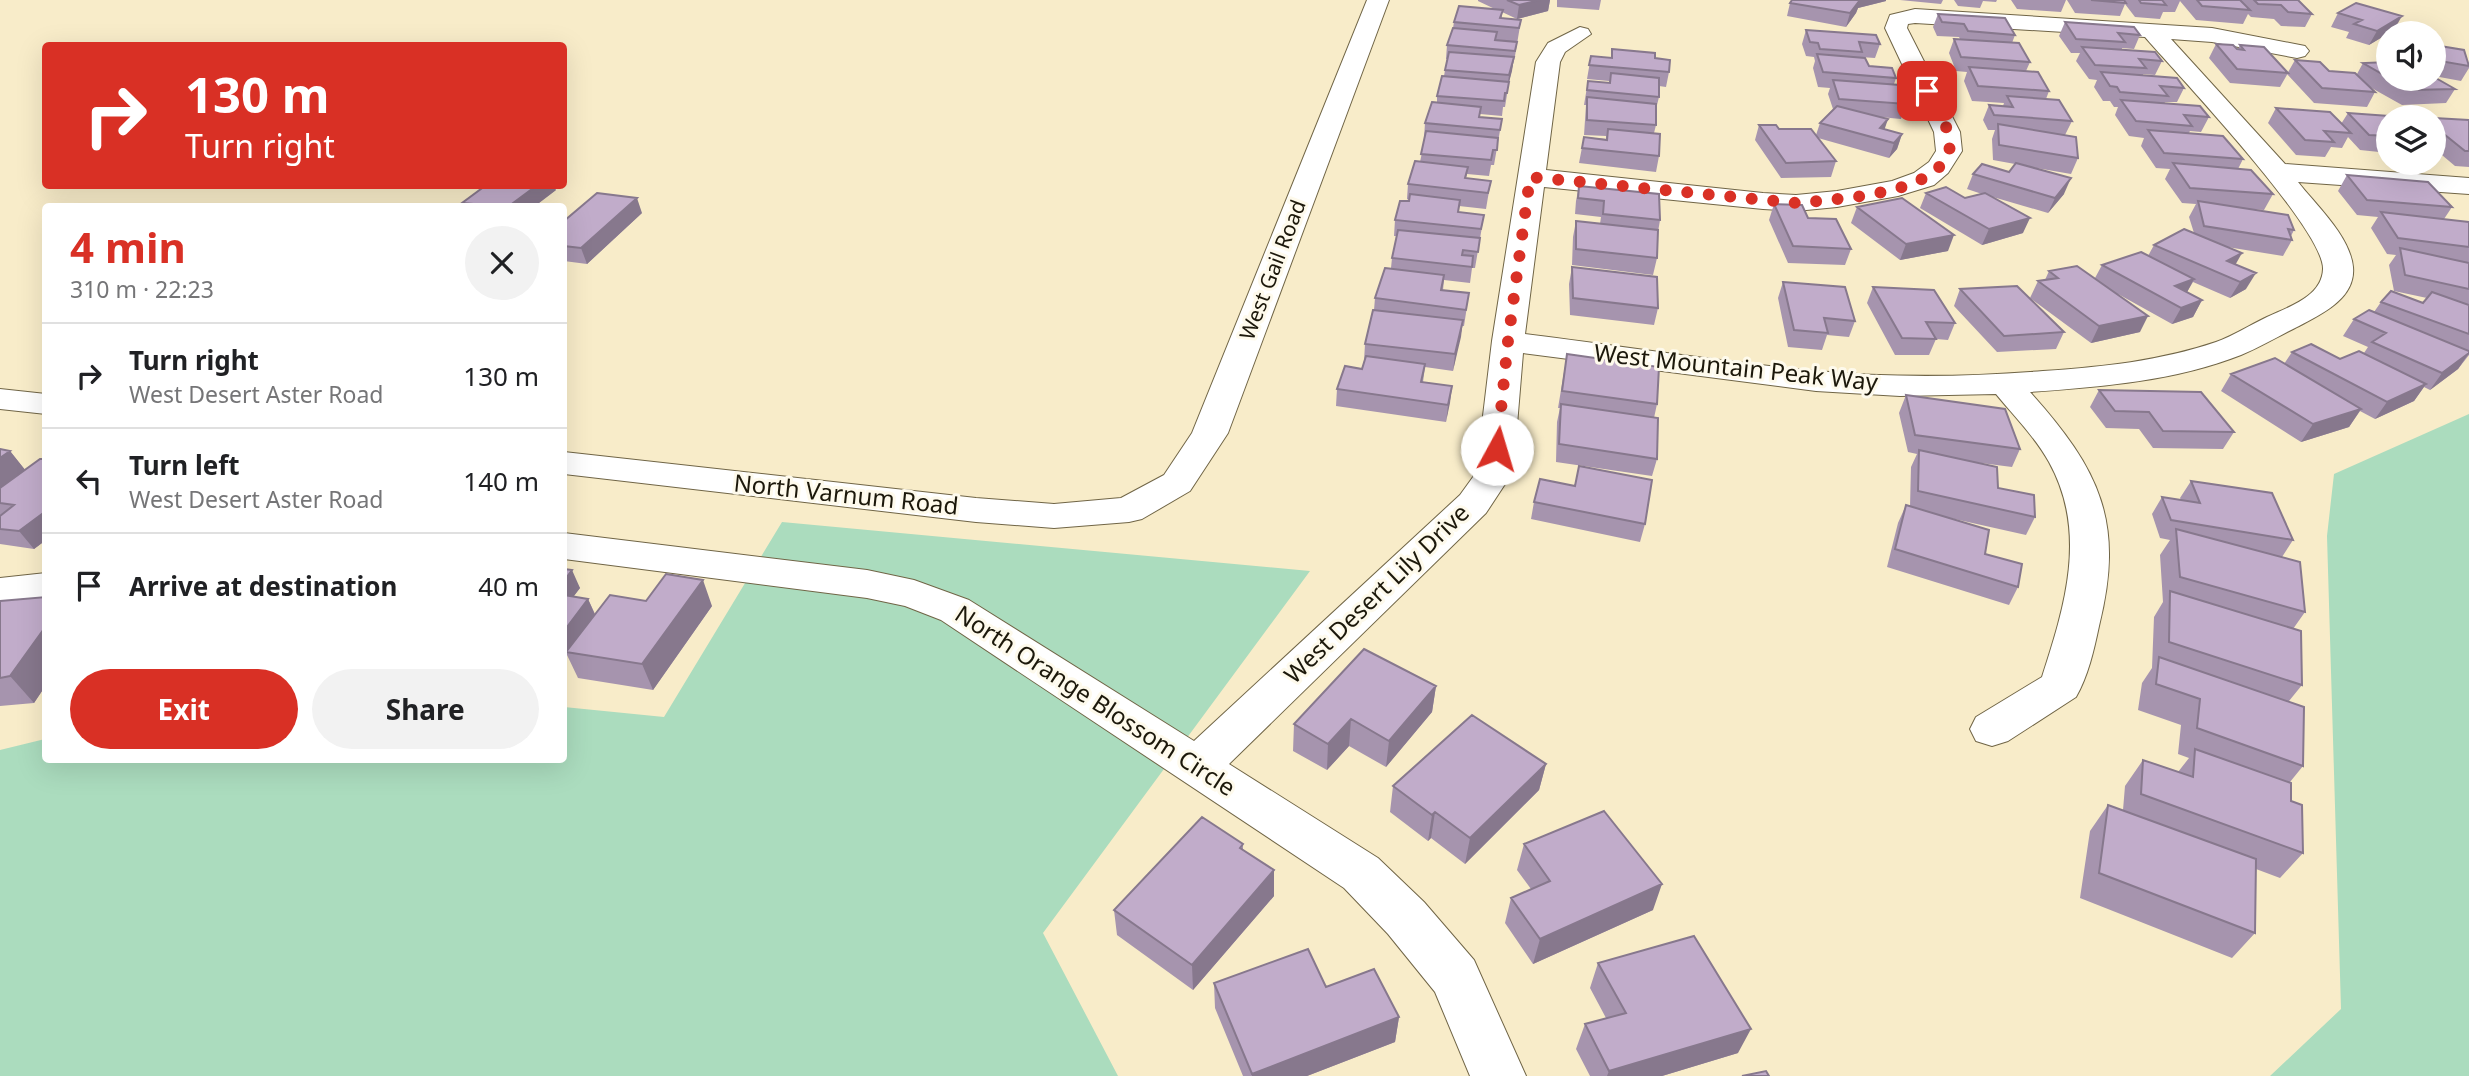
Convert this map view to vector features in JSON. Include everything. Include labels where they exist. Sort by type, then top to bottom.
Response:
[{"type":"street","name":"West Gail Road","points":[[1129,510],[1177,483],[1210,433],[1378,0]]},
{"type":"street","points":[[1530,177],[1796,203],[1875,193],[1924,179],[1939,167],[1949,151],[1948,132],[1896,29],[1898,20],[1915,16],[2152,32],[2250,41],[2297,51]]},
{"type":"street","name":"West Mountain Peak Way","points":[[1508,341],[1816,381],[1900,386],[2006,384],[2112,376],[2181,362],[2229,348],[2314,306],[2335,287],[2338,266],[2329,241],[2277,172],[2152,32]]},
{"type":"street","name":"West Desert Lily Drive","points":[[1196,765],[1473,504],[1491,478],[1497,449],[1530,177],[1548,62],[1556,48],[1580,34]]},
{"type":"street","points":[[2277,172],[2469,186]]},
{"type":"street","points":[[1992,729],[2061,686],[2081,620],[2092,568],[2091,523],[2073,473],[2006,384]]},
{"type":"street","points":[[0,399],[42,404]]},
{"type":"street","name":"North Varnum Road","points":[[567,463],[976,510],[1054,516],[1129,510]]},
{"type":"street","name":"North Orange Blossom Circle","points":[[567,546],[867,584],[914,594],[955,610],[1361,873],[1406,918],[1455,977],[1498,1076]]},
{"type":"street","points":[[0,592],[42,587]]},
{"type":"green space","points":[[2469,414],[2469,1076],[2270,1076],[2341,1009],[2327,536],[2334,474]]},
{"type":"green space","points":[[782,522],[1310,571],[1043,933],[1118,1076],[0,1076],[0,750],[42,740],[42,763],[567,763],[567,707],[664,717]]},
{"type":"building","points":[[1507,0],[1540,0],[1519,5]]},
{"type":"building","points":[[1792,0],[1860,0],[1850,13],[1790,3]]},
{"type":"building","points":[[2091,0],[2124,0],[2126,3]]},
{"type":"building","points":[[2139,0],[2162,0],[2166,5],[2141,3]]},
{"type":"building","points":[[2197,0],[2240,0],[2250,10],[2202,6]]},
{"type":"building","points":[[2254,0],[2298,0],[2312,14],[2288,12],[2281,5],[2258,4]]},
{"type":"building","points":[[2356,3],[2402,16],[2394,21],[2376,21],[2376,31],[2354,24],[2362,20],[2338,13]]},
{"type":"building","points":[[1459,6],[1503,10],[1500,18],[1521,20],[1519,28],[1454,22]]},
{"type":"building","points":[[1938,14],[2005,18],[2015,35],[1968,31],[1964,24],[1942,22]]},
{"type":"building","points":[[2065,22],[2134,27],[2140,35],[2118,33],[2125,42],[2076,39]]},
{"type":"building","points":[[1453,28],[1497,32],[1495,40],[1517,42],[1515,51],[1447,45]]},
{"type":"building","points":[[1806,30],[1876,35],[1880,44],[1859,42],[1862,52],[1820,49],[1818,43],[1810,42]]},
{"type":"building","points":[[1954,39],[2019,43],[2030,62],[1961,57]]},
{"type":"building","points":[[2216,44],[2233,45],[2244,50],[2240,45],[2264,47],[2288,73],[2237,69]]},
{"type":"building","points":[[2082,47],[2155,52],[2162,61],[2139,59],[2146,68],[2095,65]]},
{"type":"building","points":[[2446,47],[2464,50],[2469,66],[2446,62]]},
{"type":"building","points":[[1612,49],[1655,53],[1655,58],[1670,60],[1669,72],[1589,65],[1591,56],[1612,58]]},
{"type":"building","points":[[1449,52],[1514,57],[1509,75],[1445,70]]},
{"type":"building","points":[[1817,54],[1865,58],[1869,66],[1892,68],[1896,78],[1823,72]]},
{"type":"building","points":[[2295,60],[2320,62],[2329,71],[2355,73],[2375,92],[2322,88]]},
{"type":"building","points":[[2376,62],[2376,70],[2363,63]]},
{"type":"building","points":[[1969,67],[2038,72],[2049,91],[1978,86]]},
{"type":"building","points":[[2101,72],[2177,78],[2184,88],[2160,86],[2168,96],[2120,92],[2117,87],[2110,86]]},
{"type":"building","points":[[1611,73],[1659,78],[1659,97],[1587,90],[1588,81],[1610,83]]},
{"type":"building","points":[[1442,76],[1509,82],[1504,101],[1437,96]]},
{"type":"building","points":[[1833,80],[1900,85],[1906,104],[1839,99]]},
{"type":"building","points":[[2007,96],[2059,100],[2072,121],[1994,115],[1989,105],[2013,107]]},
{"type":"building","points":[[1587,97],[1656,104],[1656,125],[1587,120]]},
{"type":"building","points":[[2121,100],[2200,106],[2209,117],[2184,115],[2192,126],[2136,121]]},
{"type":"building","points":[[1432,102],[1481,107],[1479,117],[1502,119],[1500,130],[1425,123]]},
{"type":"building","points":[[1837,106],[1888,119],[1880,128],[1902,134],[1894,143],[1820,123]]},
{"type":"building","points":[[2276,108],[2330,112],[2351,133],[2324,131],[2334,142],[2305,140]]},
{"type":"building","points":[[2348,113],[2376,115],[2376,135],[2369,135]]},
{"type":"building","points":[[2446,119],[2469,120],[2469,151],[2465,151],[2446,136]]},
{"type":"building","points":[[1998,124],[2076,137],[2078,158],[1999,145]]},
{"type":"building","points":[[1759,125],[1776,125],[1779,129],[1811,129],[1836,161],[1786,163]]},
{"type":"building","points":[[1608,129],[1660,134],[1659,156],[1582,148],[1584,137],[1607,140]]},
{"type":"building","points":[[2148,130],[2223,136],[2243,159],[2164,153]]},
{"type":"building","points":[[1426,131],[1498,138],[1497,150],[1493,150],[1491,160],[1421,154]]},
{"type":"building","points":[[1415,161],[1468,167],[1465,178],[1491,181],[1488,193],[1408,184]]},
{"type":"building","points":[[2016,163],[2071,178],[2055,198],[1973,174],[1982,164],[2009,172]]},
{"type":"building","points":[[2173,163],[2251,170],[2273,194],[2190,188]]},
{"type":"building","points":[[2347,175],[2428,182],[2452,207],[2367,200]]},
{"type":"building","points":[[1579,186],[1659,194],[1660,220],[1603,214],[1604,201],[1578,198]]},
{"type":"building","points":[[1946,187],[1965,198],[1985,193],[2030,218],[1989,229],[1926,193]]},
{"type":"building","points":[[481,189],[532,189],[513,203],[462,203]]},
{"type":"building","points":[[597,193],[637,198],[581,248],[567,246],[567,218]]},
{"type":"building","points":[[1410,194],[1460,200],[1458,212],[1484,215],[1481,229],[1395,220],[1400,201],[1409,201]]},
{"type":"building","points":[[1902,198],[1954,235],[1906,244],[1857,207]]},
{"type":"building","points":[[2198,201],[2288,215],[2294,230],[2288,229],[2292,240],[2204,226]]},
{"type":"building","points":[[1774,204],[1802,205],[1808,218],[1836,219],[1851,249],[1793,246]]},
{"type":"building","points":[[2381,212],[2469,222],[2469,247],[2398,238]]},
{"type":"building","points":[[1576,221],[1658,230],[1657,258],[1576,249]]},
{"type":"building","points":[[2184,229],[2242,253],[2227,261],[2256,273],[2240,282],[2154,245]]},
{"type":"building","points":[[1398,230],[1480,238],[1478,252],[1463,250],[1462,255],[1473,256],[1472,267],[1392,258]]},
{"type":"building","points":[[2400,248],[2469,263],[2469,289],[2405,275]]},
{"type":"building","points":[[2141,252],[2194,279],[2175,286],[2202,300],[2181,308],[2102,265]]},
{"type":"building","points":[[2077,266],[2148,316],[2099,326],[2038,281],[2058,278],[2049,271]]},
{"type":"building","points":[[1572,267],[1657,277],[1658,308],[1573,298]]},
{"type":"building","points":[[1385,268],[1444,275],[1441,290],[1469,293],[1466,310],[1375,298]]},
{"type":"building","points":[[1783,282],[1845,287],[1855,321],[1824,318],[1828,333],[1794,330]]},
{"type":"building","points":[[2017,286],[2064,332],[2004,336],[1960,289]]},
{"type":"building","points":[[1873,287],[1934,290],[1955,323],[1926,322],[1936,339],[1902,338]]},
{"type":"building","points":[[2391,291],[2423,303],[2432,292],[2469,305],[2469,334],[2381,302]]},
{"type":"building","points":[[1373,310],[1463,320],[1455,354],[1365,344]]},
{"type":"building","points":[[2369,310],[2469,353],[2442,373],[2372,342],[2386,333],[2354,319]]},
{"type":"building","points":[[2311,344],[2340,359],[2359,351],[2426,384],[2387,402],[2292,352]]},
{"type":"building","points":[[1567,354],[1659,367],[1657,404],[1562,391]]},
{"type":"building","points":[[1366,356],[1425,364],[1421,382],[1452,386],[1448,405],[1337,389],[1345,366],[1362,369]]},
{"type":"building","points":[[2275,358],[2361,409],[2313,424],[2231,374]]},
{"type":"building","points":[[2099,390],[2201,392],[2234,432],[2163,431],[2149,412],[2115,411]]},
{"type":"building","points":[[1906,395],[2005,409],[2020,449],[1915,435]]},
{"type":"building","points":[[1561,404],[1658,418],[1657,459],[1559,444]]},
{"type":"building","points":[[0,449],[10,451],[0,458]]},
{"type":"building","points":[[1919,450],[1997,467],[1998,488],[2034,495],[2035,517],[1918,491]]},
{"type":"building","points":[[42,459],[42,514],[19,531],[0,529],[0,516],[14,505],[0,503],[0,488]]},
{"type":"building","points":[[1579,466],[1652,480],[1645,524],[1534,502],[1540,479],[1575,486]]},
{"type":"building","points":[[2191,481],[2272,493],[2293,540],[2171,520],[2162,497],[2200,503]]},
{"type":"building","points":[[1906,505],[1989,530],[1985,554],[2022,564],[2018,587],[1895,549]]},
{"type":"building","points":[[2176,529],[2300,562],[2305,612],[2180,577]]},
{"type":"building","points":[[666,574],[703,580],[642,664],[567,652],[610,595],[646,601]]},
{"type":"building","points":[[2170,591],[2301,631],[2302,685],[2169,642]]},
{"type":"building","points":[[567,596],[588,599],[567,627]]},
{"type":"building","points":[[42,597],[42,632],[10,676],[0,678],[0,601]]},
{"type":"building","points":[[1364,649],[1436,686],[1389,741],[1351,719],[1328,744],[1294,724]]},
{"type":"building","points":[[2159,657],[2304,707],[2303,766],[2197,728],[2200,699],[2156,684]]},
{"type":"building","points":[[1472,715],[1546,764],[1470,838],[1435,812],[1432,815],[1393,786]]},
{"type":"building","points":[[2195,749],[2291,783],[2291,801],[2302,805],[2303,853],[2141,794],[2143,760],[2193,777]]},
{"type":"building","points":[[2108,805],[2256,859],[2255,933],[2099,873]]},
{"type":"building","points":[[1604,811],[1662,884],[1540,939],[1511,898],[1550,881],[1524,844]]},
{"type":"building","points":[[1202,817],[1243,844],[1240,848],[1274,870],[1192,965],[1114,910]]},
{"type":"building","points":[[1694,936],[1751,1029],[1609,1071],[1585,1024],[1626,1013],[1598,963]]},
{"type":"building","points":[[1308,949],[1326,987],[1374,969],[1399,1017],[1252,1074],[1214,983]]},
{"type":"building","points":[[1766,1071],[1769,1076],[1742,1076]]},
{"type":"route","points":[[1497,449],[1530,177],[1796,203],[1875,193],[1924,179],[1939,167],[1949,151],[1948,132],[1927,91]]}]
